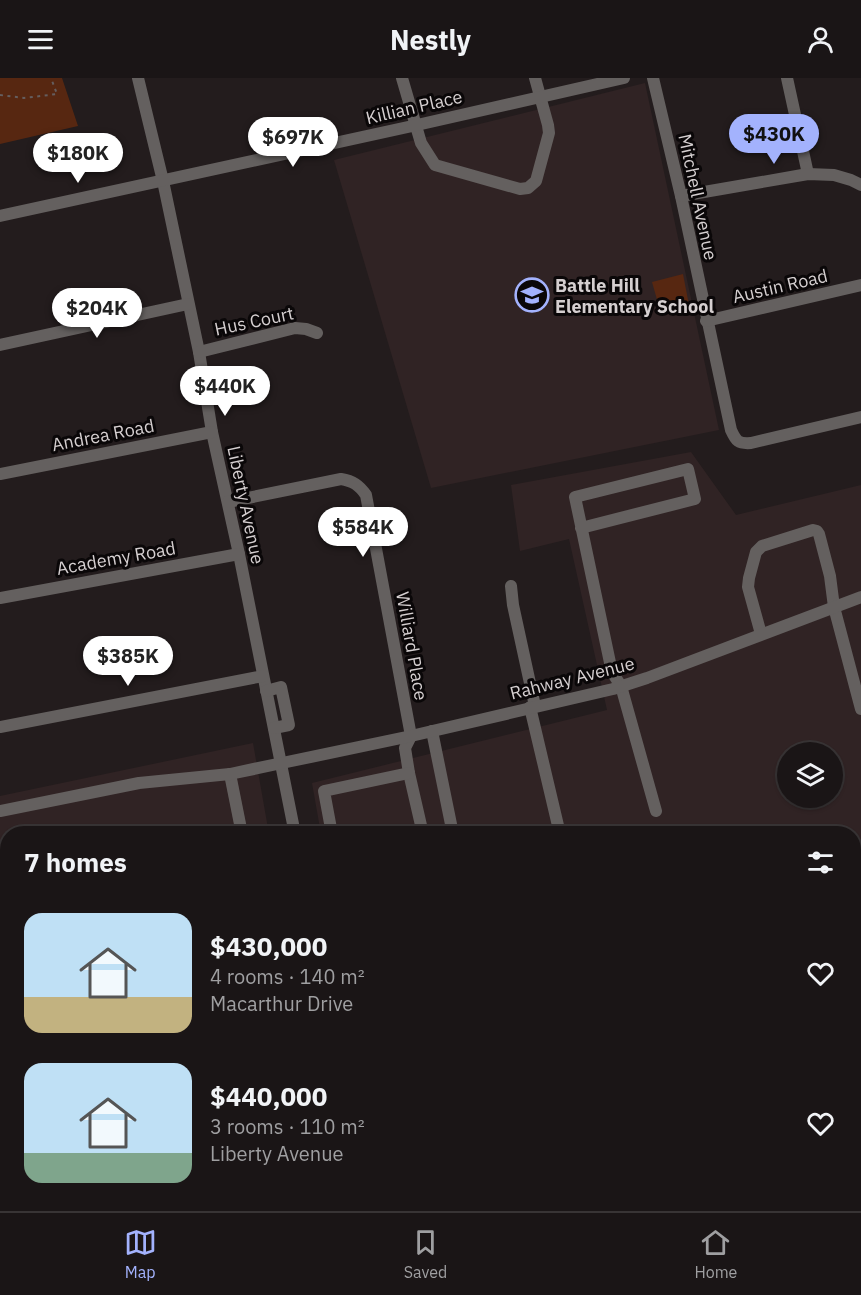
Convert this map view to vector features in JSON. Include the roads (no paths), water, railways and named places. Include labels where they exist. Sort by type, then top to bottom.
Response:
[{"type":"street","name":"Liberty Avenue","points":[[138,78],[163,181],[199,352],[212,432],[294,826]]},
{"type":"street","points":[[402,78],[420,142],[435,165],[520,189],[528,188],[536,181],[549,133],[535,78]]},
{"type":"street","name":"Killian Place","points":[[0,216],[624,78]]},
{"type":"street","name":"Mitchell Avenue","points":[[653,78],[681,196],[706,321],[735,439],[742,444],[751,443],[861,417]]},
{"type":"street","points":[[787,78],[808,174]]},
{"type":"street","points":[[681,196],[808,174],[834,175],[861,185]]},
{"type":"street","name":"Austin Road","points":[[706,321],[861,285]]},
{"type":"street","points":[[0,345],[188,304]]},
{"type":"street","name":"Hus Court","points":[[199,352],[295,328],[306,328],[317,333]]},
{"type":"street","name":"Andrea Road","points":[[0,474],[212,432]]},
{"type":"street","points":[[581,528],[695,499],[688,469],[575,497],[581,528],[612,672],[621,686],[656,811]]},
{"type":"street","name":"Williard Place","points":[[228,502],[341,479],[354,482],[361,487],[368,503],[411,736]]},
{"type":"street","points":[[761,634],[748,587],[756,552],[762,546],[813,530],[817,531],[830,576],[834,607],[861,710]]},
{"type":"street","name":"Academy Road","points":[[0,598],[239,554]]},
{"type":"street","points":[[511,586],[533,707],[558,826]]},
{"type":"street","name":"Rahway Avenue","points":[[0,811],[138,783],[230,774],[411,736],[621,686],[861,597]]},
{"type":"street","points":[[0,727],[263,676]]},
{"type":"street","points":[[432,731],[451,826]]},
{"type":"street","points":[[411,736],[405,748],[421,826]]},
{"type":"street","points":[[331,826],[324,791],[409,773]]},
{"type":"street","points":[[230,774],[240,826]]},
{"type":"place","name":"Battle Hill Elementary School","points":[[532,295]]}]
